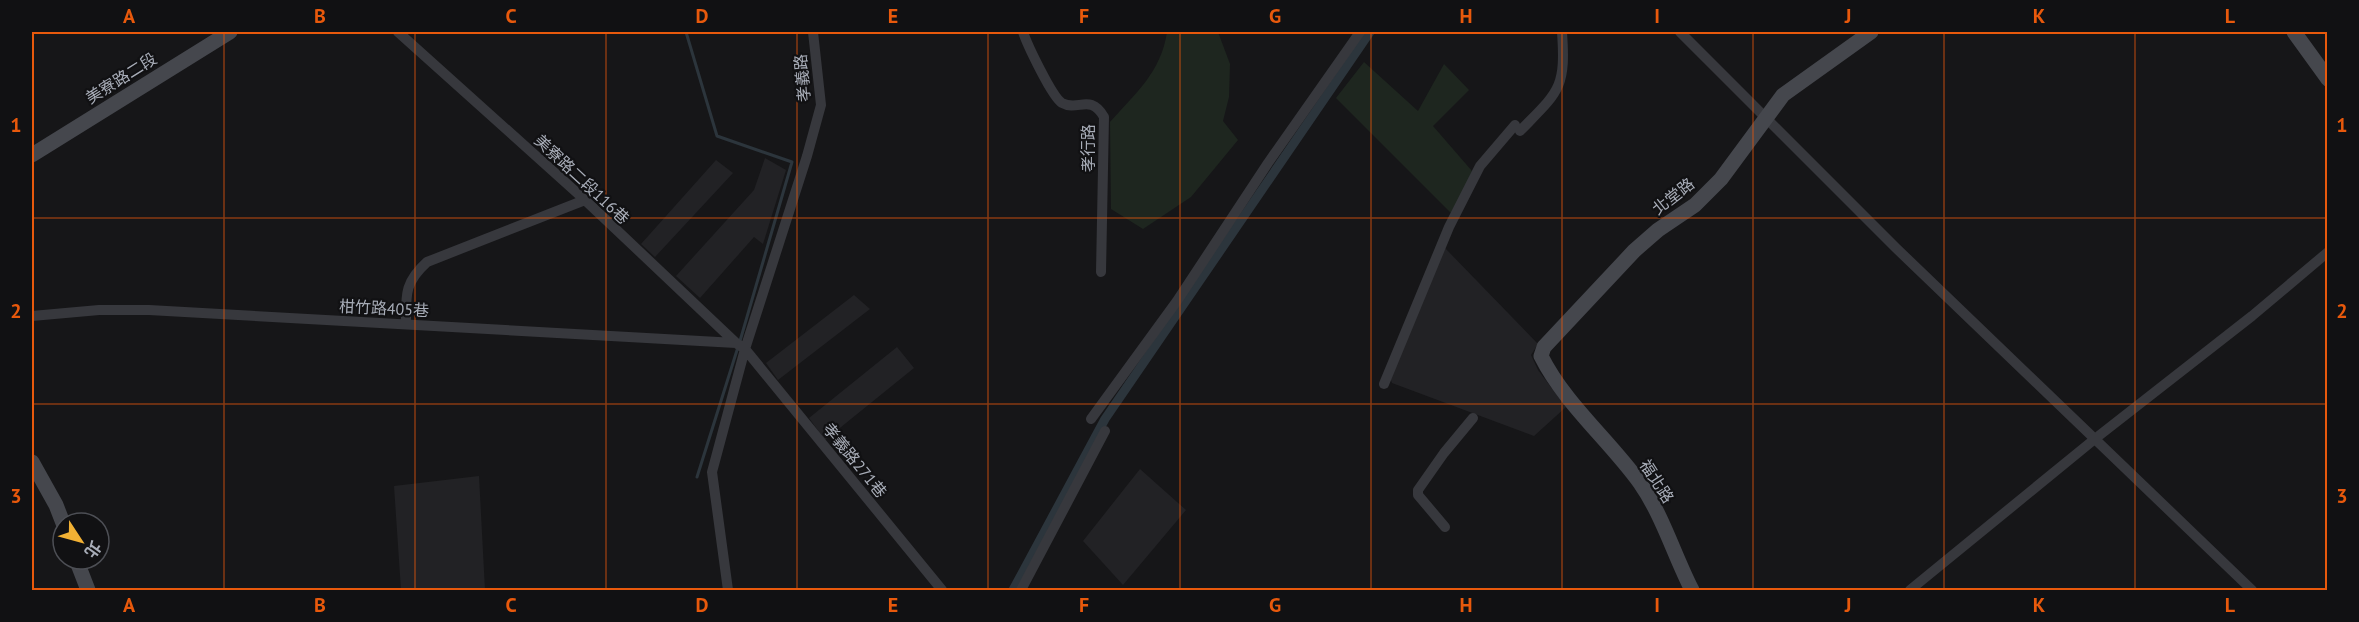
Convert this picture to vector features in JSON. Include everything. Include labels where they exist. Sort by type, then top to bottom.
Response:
[{"type":"street","name":"美寮路二段","points":[[32,155],[230,32]]},
{"type":"street","name":"美寮路二段116巷","points":[[398,32],[585,200],[740,346]]},
{"type":"street","name":"孝義路","points":[[728,591],[712,487],[712,472],[740,346],[807,156],[821,105],[813,32]]},
{"type":"street","name":"孝行路","points":[[1023,32],[1054,94],[1062,103],[1092,105],[1099,109],[1104,117],[1101,272]]},
{"type":"street","points":[[1091,419],[1177,301],[1268,163],[1360,32]]},
{"type":"street","points":[[1384,384],[1454,217],[1480,166],[1517,128],[1554,96],[1564,65],[1562,32]]},
{"type":"street","points":[[1680,32],[1896,248],[2096,438],[2252,591]]},
{"type":"street","name":"北堂路","points":[[1573,402],[1547,368],[1541,356],[1544,347],[1634,251],[1658,230],[1695,205],[1720,179],[1783,95],[1871,32]]},
{"type":"street","points":[[2294,32],[2328,79]]},
{"type":"street","points":[[406,324],[406,296],[409,282],[427,262],[585,200]]},
{"type":"street","points":[[1910,591],[2096,438],[2252,316],[2328,252]]},
{"type":"street","name":"柑竹路405巷","points":[[32,316],[99,310],[149,310],[740,346]]},
{"type":"street","name":"孝義路271巷","points":[[740,346],[942,591]]},
{"type":"street","name":"福北路","points":[[1573,402],[1640,483],[1656,511],[1692,591]]},
{"type":"street","points":[[1445,527],[1418,495],[1418,490],[1473,418]]},
{"type":"street","points":[[1021,591],[1105,431]]},
{"type":"street","points":[[32,462],[58,511]]},
{"type":"street","points":[[80,571],[88,591]]},
{"type":"shaded area","points":[[1167,32],[1218,32],[1230,64],[1229,97],[1223,121],[1238,140],[1191,197],[1143,229],[1111,209],[1110,122],[1138,91],[1153,70],[1164,46]]},
{"type":"shaded area","points":[[1364,62],[1418,111],[1444,64],[1469,90],[1433,126],[1472,171],[1453,215],[1336,98]]},
{"type":"shaded area","points":[[765,158],[786,170],[763,244],[754,237],[700,298],[676,276],[754,190]]},
{"type":"shaded area","points":[[716,160],[733,173],[655,257],[641,244]]},
{"type":"shaded area","points":[[1445,248],[1538,344],[1531,355],[1538,370],[1566,407],[1534,436],[1392,383],[1390,378]]},
{"type":"shaded area","points":[[854,295],[870,309],[778,380],[766,363]]},
{"type":"shaded area","points":[[897,347],[914,368],[825,440],[809,418]]},
{"type":"shaded area","points":[[1140,469],[1186,510],[1123,585],[1083,541]]},
{"type":"shaded area","points":[[479,476],[485,590],[401,590],[394,486]]},
{"type":"waterway","points":[[686,32],[717,136],[792,162],[740,341]]},
{"type":"waterway","points":[[1013,590],[1105,419],[1370,32]]},
{"type":"waterway","points":[[697,477],[738,347]]}]
